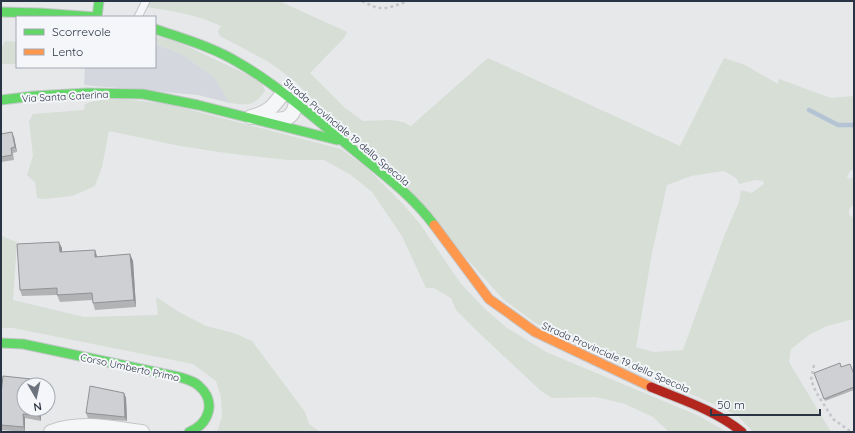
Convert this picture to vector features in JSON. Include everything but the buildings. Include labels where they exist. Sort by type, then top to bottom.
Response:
[{"type":"main road","points":[[96,16],[99,1]]},
{"type":"main road","points":[[40,13],[49,5]]},
{"type":"main road","points":[[1,12],[82,16]]},
{"type":"main road","name":"Strada Provinciale 19 della Specola","points":[[156,30],[205,46],[238,62],[283,92],[392,181],[428,217],[489,299],[535,332],[651,387],[710,410],[742,432]]},
{"type":"main road","name":"Via Santa Caterina","points":[[1,100],[34,96],[87,93],[143,94],[198,105],[342,141]]},
{"type":"main road","name":"Corso Umberto Primo","points":[[1,343],[23,344],[192,381],[204,390],[208,398],[209,410],[207,419],[197,430],[189,432]]},
{"type":"street","points":[[246,118],[271,109],[283,92]]},
{"type":"street","name":"Via Santa Caterina","points":[[246,118],[267,120],[289,118],[295,112],[296,103]]},
{"type":"street","points":[[51,432],[86,425],[142,432]]},
{"type":"lane","points":[[138,16],[146,1]]},
{"type":"path","points":[[362,1],[377,8],[388,8],[408,1]]},
{"type":"path","points":[[814,365],[811,380],[816,392],[833,419],[850,432]]},
{"type":"shaded area","points":[[148,1],[279,1],[347,32],[344,38],[310,73],[345,108],[363,121],[391,120],[403,122],[411,126],[488,58],[680,146],[724,58],[745,65],[778,84],[779,79],[831,98],[854,96],[854,169],[850,171],[847,177],[849,179],[854,177],[854,204],[849,209],[849,215],[854,218],[854,319],[827,326],[809,335],[791,349],[789,362],[831,432],[753,432],[737,415],[698,397],[648,377],[534,322],[503,299],[377,159],[314,102],[297,83],[269,62],[220,36],[218,31],[221,26],[184,14],[145,7]],"holes":[[[724,171],[736,178],[739,184],[755,180],[763,181],[764,184],[752,193],[741,190],[739,202],[725,234],[683,350],[654,352],[636,347],[652,253],[667,185],[691,176]]]},
{"type":"shaded area","points":[[156,36],[178,42],[261,81],[265,91],[257,100],[250,104],[230,103],[215,78],[182,54],[156,44]]},
{"type":"shaded area","points":[[6,41],[16,42],[16,64],[1,64],[2,48]]},
{"type":"shaded area","points":[[156,44],[182,54],[215,78],[230,103],[198,95],[84,85],[85,68],[156,68]]},
{"type":"shaded area","points":[[112,98],[168,104],[341,149],[367,168],[404,205],[420,224],[461,284],[485,309],[507,328],[546,352],[697,415],[727,432],[669,432],[653,417],[625,404],[596,397],[552,398],[541,391],[456,310],[451,298],[434,288],[426,288],[402,236],[372,192],[351,175],[324,160],[288,160],[226,153],[180,146],[109,131],[102,167],[95,186],[72,196],[44,199],[37,198],[35,182],[27,175],[33,156],[29,121],[33,114],[84,110],[85,104]]},
{"type":"shaded area","points":[[1,236],[17,242],[13,300],[84,317],[158,315],[156,297],[179,312],[206,326],[234,333],[252,341],[305,412],[309,424],[320,432],[217,432],[222,417],[221,397],[216,381],[193,364],[13,328],[1,328]]},
{"type":"waterway","points":[[809,110],[838,125],[854,125]]},
{"type":"traffic: fast","points":[[97,16],[99,1]]},
{"type":"traffic: fast","points":[[1,12],[82,16]]},
{"type":"traffic: fast","points":[[156,29],[219,52],[254,72],[296,103],[394,183],[415,203],[434,225]]},
{"type":"traffic: fast","points":[[1,100],[34,96],[87,93],[143,94],[198,105],[337,140]]},
{"type":"traffic: fast","points":[[1,343],[23,344],[192,381],[205,392],[209,405],[206,418],[202,424],[189,432]]},
{"type":"traffic: slow","points":[[434,225],[489,299],[535,332],[651,387]]},
{"type":"traffic: jam","points":[[651,387],[710,412],[732,424],[742,432]]}]
